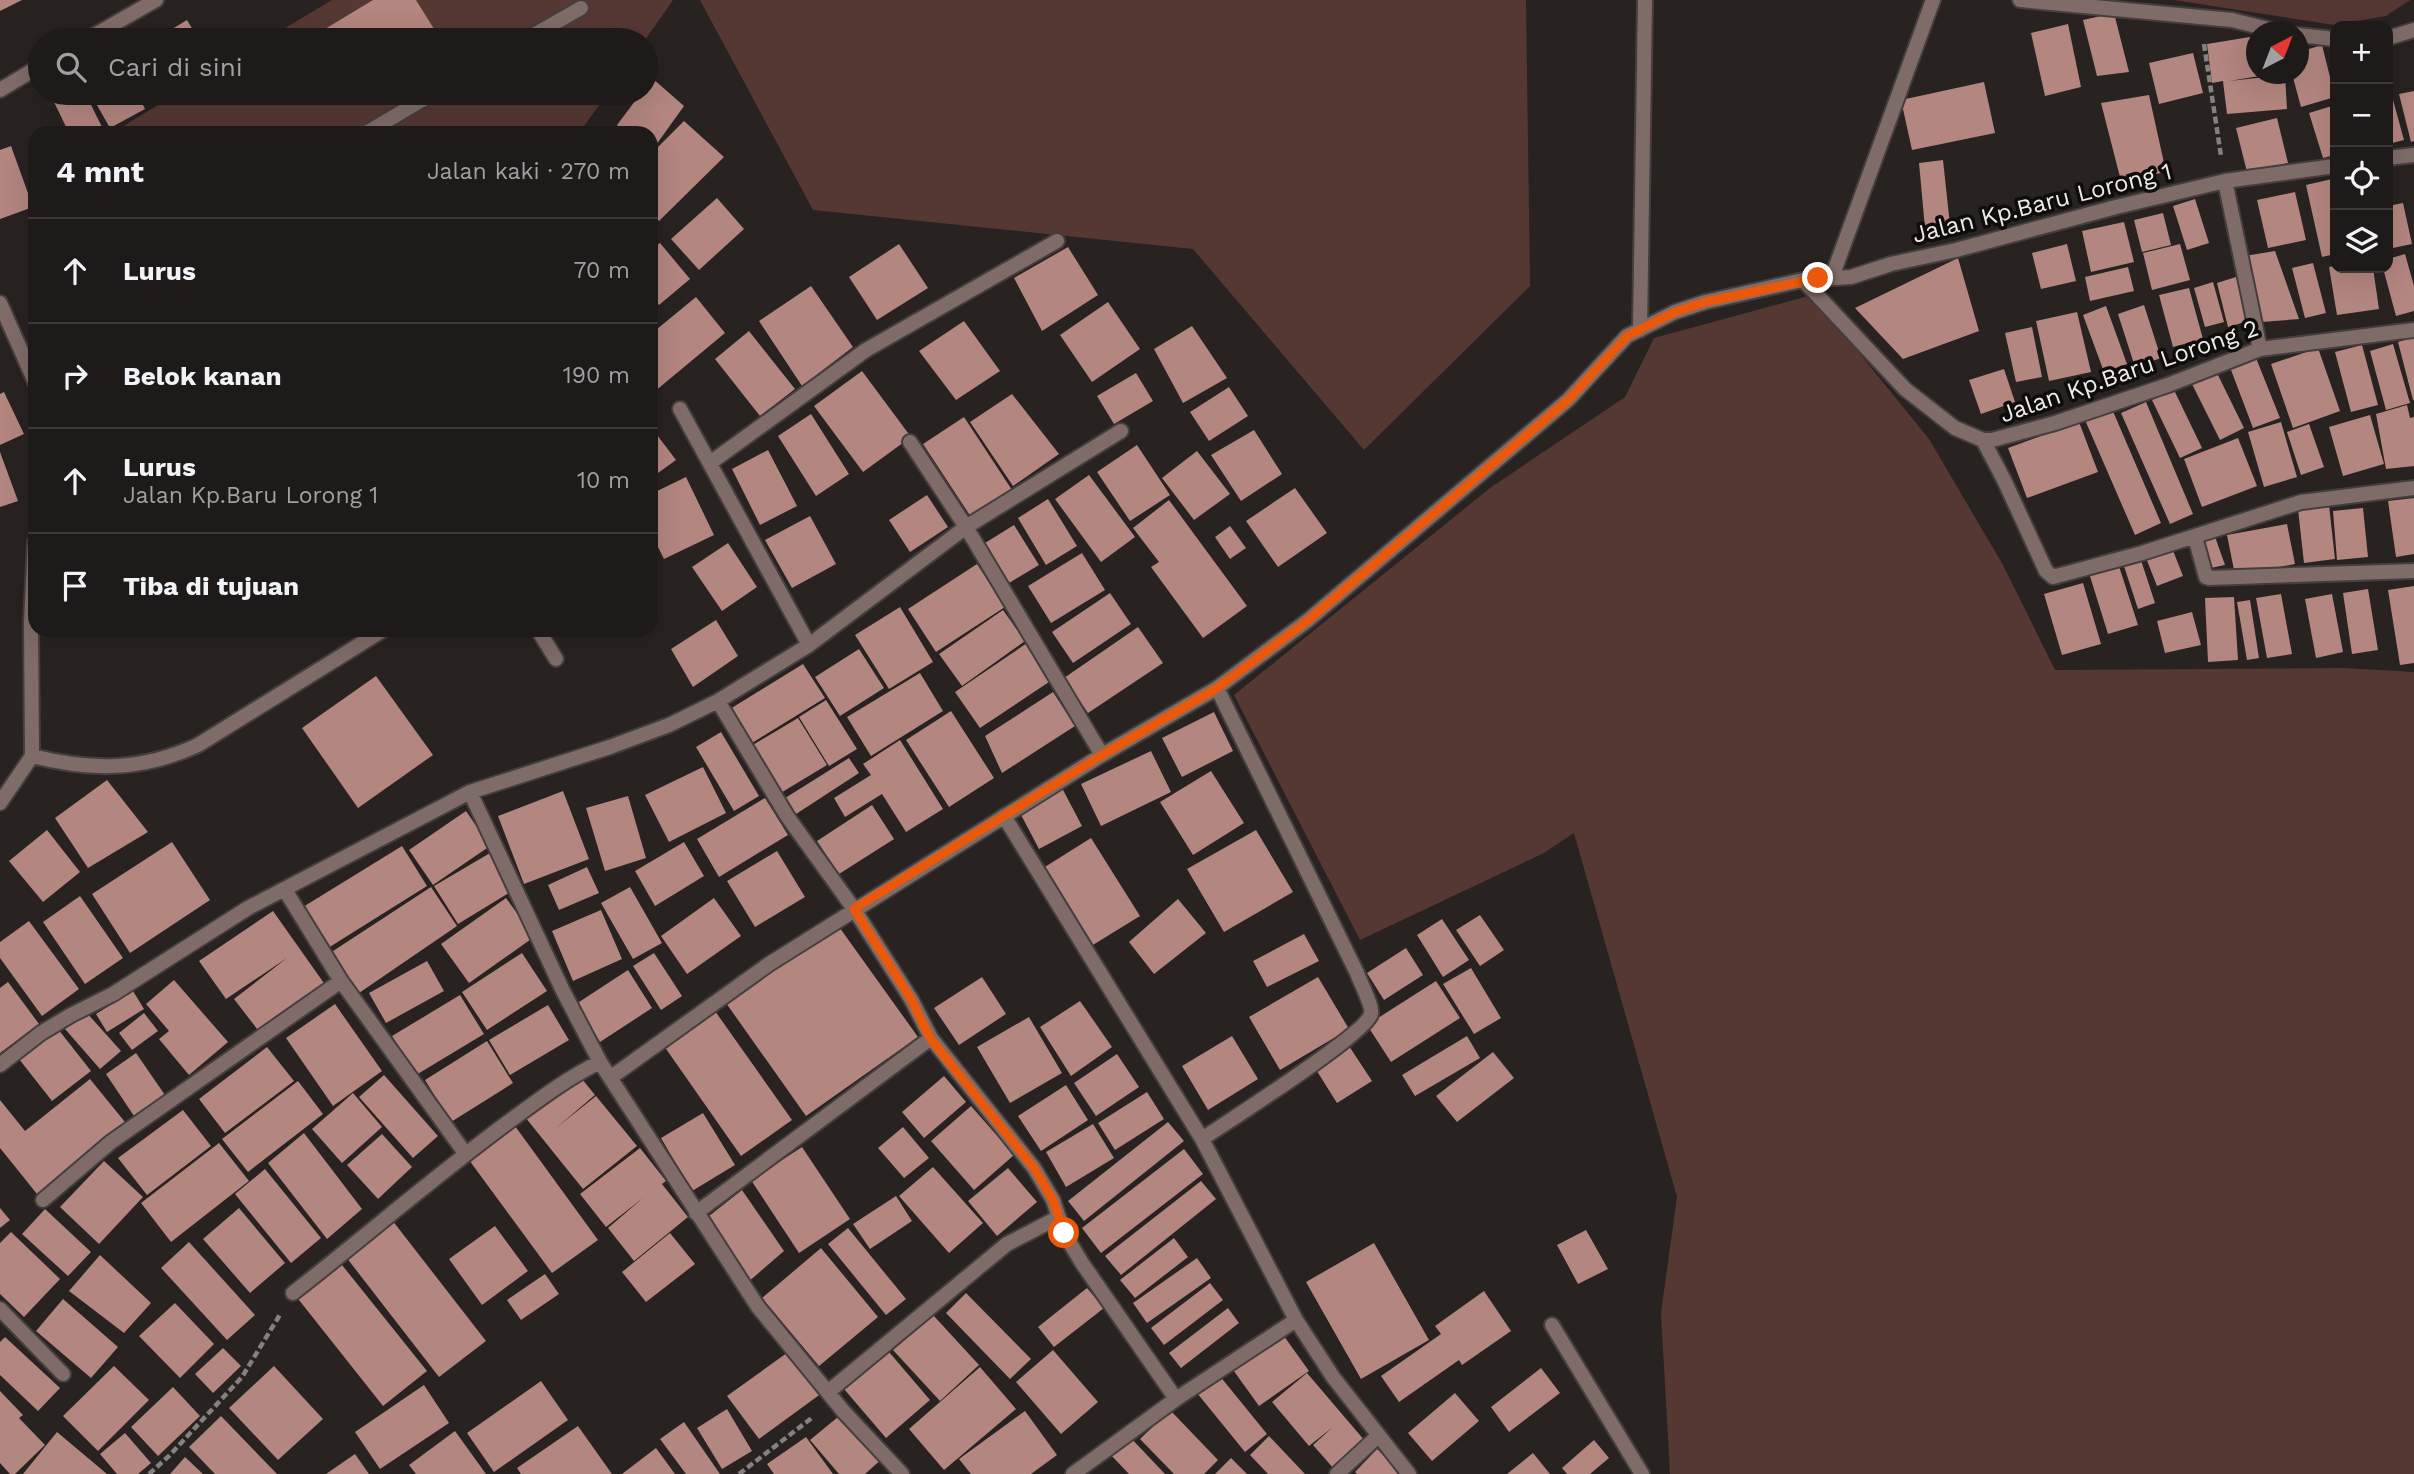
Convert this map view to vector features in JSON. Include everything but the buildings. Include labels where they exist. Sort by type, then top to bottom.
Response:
[{"type":"street","points":[[107,28],[156,0]]},
{"type":"street","points":[[1640,330],[1645,0]]},
{"type":"street","points":[[1832,277],[1933,0]]},
{"type":"street","points":[[2020,0],[2246,23]]},
{"type":"street","points":[[546,28],[581,8]]},
{"type":"street","points":[[2393,36],[2414,30]]},
{"type":"street","points":[[2309,36],[2330,38]]},
{"type":"street","points":[[0,90],[28,73]]},
{"type":"street","points":[[378,126],[414,105]]},
{"type":"street","points":[[2393,157],[2414,155]]},
{"type":"street","name":"Jalan Kp.Baru Lorong 1","points":[[610,1078],[769,964],[854,909],[1102,755],[1217,688],[1307,621],[1568,400],[1627,336],[1675,312],[1705,302],[1803,280],[1851,277],[1891,264],[2225,181],[2330,167]]},
{"type":"street","points":[[2225,181],[2260,349]]},
{"type":"street","points":[[710,463],[866,350],[1058,241]]},
{"type":"street","points":[[1803,280],[1905,389],[1955,428],[1983,440],[2046,570],[2053,577],[2195,537],[2316,498],[2414,488]]},
{"type":"street","points":[[0,303],[28,366]]},
{"type":"street","name":"Jalan Kp.Baru Lorong 2","points":[[1983,440],[2001,438],[2092,411],[2168,386],[2260,349],[2414,330]]},
{"type":"street","points":[[680,409],[809,645]]},
{"type":"street","points":[[0,1065],[51,1027],[113,994],[240,913],[470,792],[610,747],[669,725],[718,701],[809,645],[966,527],[1121,431]]},
{"type":"street","points":[[910,442],[966,527],[1102,755]]},
{"type":"street","points":[[2195,537],[2206,577],[2209,579],[2414,571]]},
{"type":"street","points":[[0,803],[33,756],[31,637]]},
{"type":"street","points":[[33,756],[101,768],[140,765],[171,758],[198,745],[372,637]]},
{"type":"street","points":[[542,637],[556,659]]},
{"type":"street","points":[[1202,1139],[1335,1049],[1369,1018],[1371,1009],[1357,973],[1217,688]]},
{"type":"street","points":[[718,701],[787,816],[854,909],[911,999],[930,1038],[1034,1168],[1053,1200],[1058,1218],[1082,1263],[1176,1399]]},
{"type":"street","points":[[470,792],[563,991],[610,1078],[758,1307],[831,1396],[902,1474]]},
{"type":"street","points":[[1004,816],[1202,1139],[1296,1320],[1333,1377],[1409,1474]]},
{"type":"street","points":[[285,891],[341,981],[465,1153]]},
{"type":"street","points":[[43,1200],[111,1142],[341,981]]},
{"type":"street","points":[[696,1213],[930,1038]]},
{"type":"street","points":[[293,1293],[378,1227],[465,1153],[565,1081],[600,1062]]},
{"type":"street","points":[[831,1396],[1007,1244],[1058,1218]]},
{"type":"street","points":[[0,1308],[63,1374]]},
{"type":"street","points":[[1073,1474],[1176,1399],[1296,1320]]},
{"type":"street","points":[[1552,1325],[1642,1474]]},
{"type":"street","points":[[1337,1474],[1378,1436]]},
{"type":"path","points":[[2200,17],[2225,181]]},
{"type":"path","points":[[149,1474],[242,1377],[293,1293]]},
{"type":"path","points":[[739,1474],[831,1396]]},
{"type":"shaded area","points":[[332,0],[673,0],[653,28],[285,28]]},
{"type":"shaded area","points":[[700,0],[1526,0],[1530,286],[1364,450],[1193,249],[813,210]]},
{"type":"shaded area","points":[[2174,0],[2410,0],[2386,16],[2357,21],[2330,21],[2330,24]]},
{"type":"shaded area","points":[[158,105],[599,105],[584,126],[123,126]]},
{"type":"shaded area","points":[[1812,295],[1929,439],[2003,565],[2055,670],[2343,668],[2414,672],[2414,1474],[1670,1474],[1661,1313],[1677,1197],[1574,833],[1544,853],[1360,940],[1234,695],[1490,488],[1625,397],[1654,338]]},
{"type":"route","points":[[1064,1233],[1053,1200],[1034,1168],[930,1038],[911,999],[854,909],[1102,755],[1217,688],[1307,621],[1568,400],[1627,336],[1675,312],[1705,302],[1818,278]]}]
